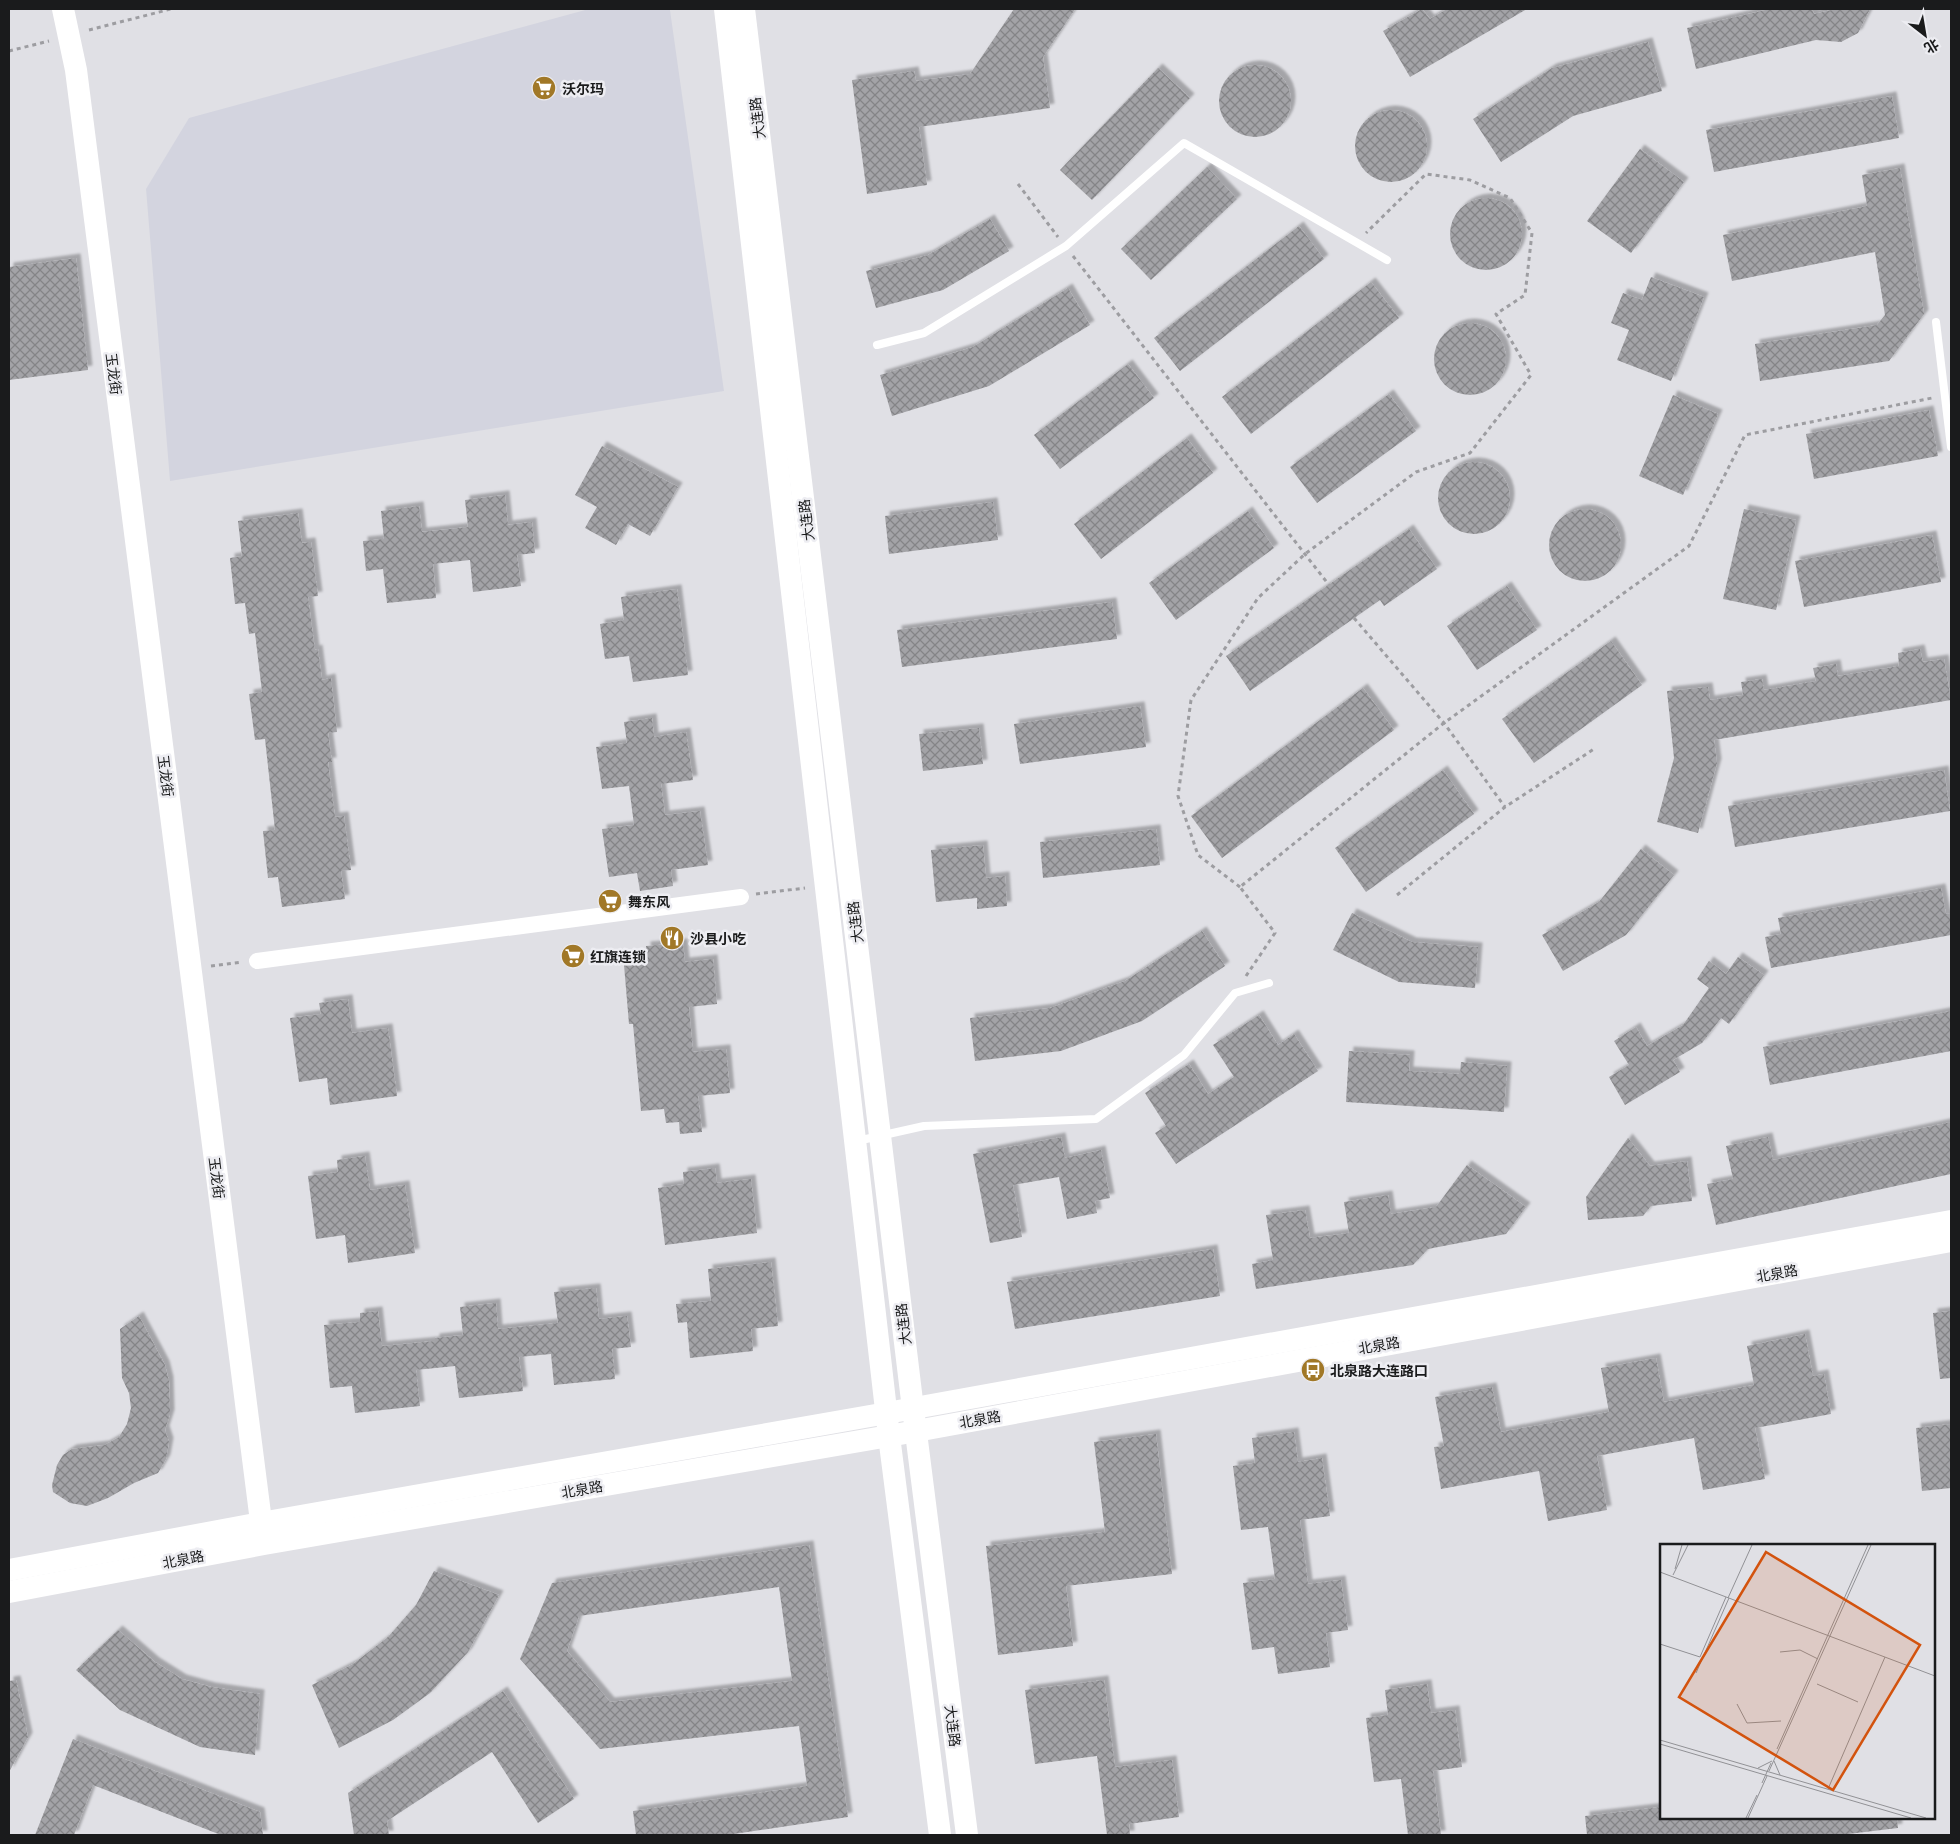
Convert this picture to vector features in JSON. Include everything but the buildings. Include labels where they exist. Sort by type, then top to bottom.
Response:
[{"type":"street","name":"玉龙街","points":[[63,9],[76,70],[263,1533]]},
{"type":"street","name":"大连路","points":[[725,9],[887,1413],[940,1835]]},
{"type":"street","name":"大连路","points":[[744,9],[880,1136],[967,1835]]},
{"type":"street","points":[[257,961],[741,896]]},
{"type":"street","name":"北泉路","points":[[9,1570],[263,1533],[890,1436],[915,1420],[1951,1221]]},
{"type":"street","name":"北泉路","points":[[9,1592],[263,1533],[887,1413],[915,1420],[1951,1241]]},
{"type":"lane","points":[[877,345],[924,333],[1066,246],[1184,143],[1387,260]]},
{"type":"lane","points":[[1936,322],[1951,448]]},
{"type":"lane","points":[[856,1142],[924,1126],[1096,1119],[1184,1055],[1235,992],[1269,983]]},
{"type":"path","points":[[1235,992],[1275,933],[1240,887],[1198,855],[1178,796],[1191,700],[1258,598],[1304,554],[1416,472],[1470,453],[1531,375],[1496,314],[1525,296],[1532,233],[1510,198],[1470,180],[1426,174],[1356,242]]},
{"type":"path","points":[[1018,184],[1329,585]]},
{"type":"path","points":[[1240,887],[1444,724],[1689,546],[1745,435],[1945,395]]},
{"type":"path","points":[[1354,618],[1444,724],[1505,808]]},
{"type":"path","points":[[1397,894],[1505,808],[1594,749]]},
{"type":"path","points":[[741,896],[826,884]]},
{"type":"path","points":[[191,968],[257,961]]},
{"type":"shaded area","points":[[589,9],[670,10],[724,391],[170,481],[146,189],[189,118]]},
{"type":"place","name":"沃尔玛","points":[[544,88]]},
{"type":"place","name":"舞东风","points":[[610,901]]},
{"type":"place","name":"沙县小吃","points":[[672,938]]},
{"type":"place","name":"红旗连锁","points":[[573,956]]},
{"type":"place","name":"北泉路大连路口","points":[[1313,1370]]}]
